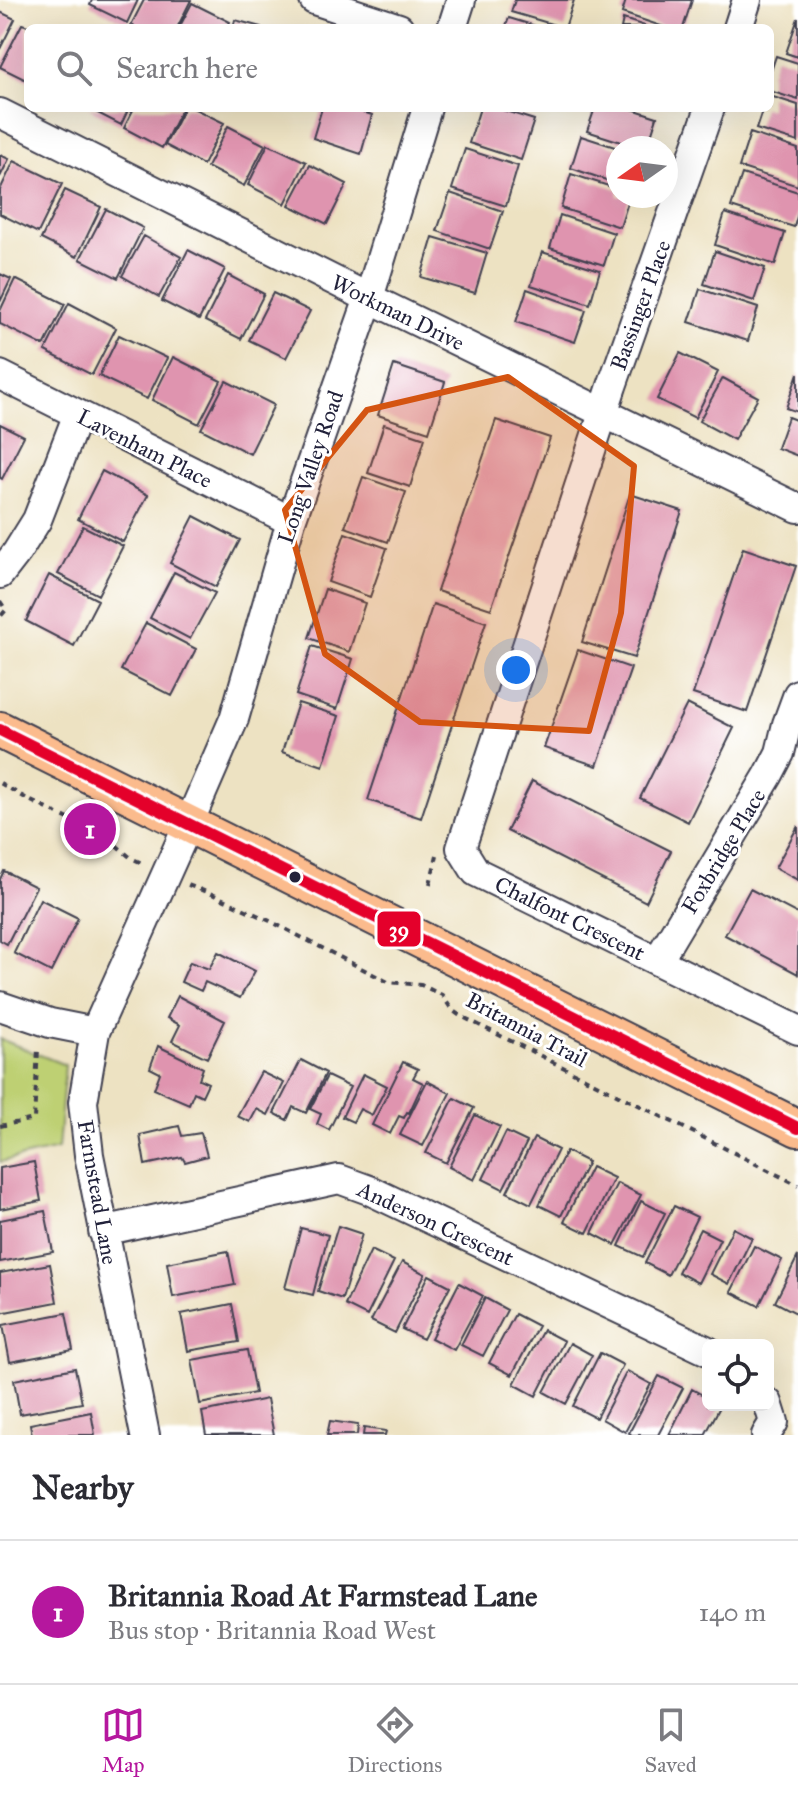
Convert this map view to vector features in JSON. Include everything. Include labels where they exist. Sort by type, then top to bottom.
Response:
[{"type":"main road","points":[[0,730],[798,1128]]},
{"type":"street","points":[[314,0],[387,24]]},
{"type":"street","points":[[453,24],[461,0]]},
{"type":"street","points":[[739,24],[747,0]]},
{"type":"street","name":"Long Valley Road","points":[[189,823],[234,719],[291,521],[369,298],[426,112]]},
{"type":"street","name":"Bassinger Place","points":[[604,413],[709,112]]},
{"type":"street","name":"Workman Drive","points":[[0,113],[798,508]]},
{"type":"street","name":"Lavenham Place","points":[[0,375],[291,521]]},
{"type":"street","name":"Chalfont Crescent","points":[[604,413],[461,848],[476,872],[798,1030]]},
{"type":"street","points":[[0,574],[37,520],[78,414]]},
{"type":"street","name":"Foxbridge Place","points":[[658,960],[768,776],[780,753],[798,694]]},
{"type":"street","name":"Farmstead Lane","points":[[145,1435],[103,1231],[83,1102],[95,1032],[189,823]]},
{"type":"street","points":[[0,1006],[50,1023],[95,1032]]},
{"type":"street","name":"Anderson Crescent","points":[[103,1231],[339,1179],[369,1190],[702,1348]]},
{"type":"street","points":[[766,1435],[774,1422],[771,1411]]},
{"type":"path","points":[[0,601],[6,610],[0,617]]},
{"type":"path","points":[[0,783],[108,838],[131,858]]},
{"type":"path","name":"Britannia Trail","points":[[198,890],[270,921],[388,982],[421,985],[442,995],[459,1015],[798,1185]]},
{"type":"path","points":[[0,1126],[34,1119],[38,1049]]},
{"type":"highlighted area","points":[[508,377],[634,466],[621,613],[589,731],[420,722],[325,654],[285,510],[367,410]]},
{"type":"green space","points":[[0,1039],[65,1065],[58,1149],[0,1162]]},
{"type":"building","points":[[92,0],[138,0],[127,23],[90,5]]},
{"type":"building","points":[[144,0],[191,0],[179,24],[132,24]]},
{"type":"building","points":[[515,0],[574,0],[566,24],[552,24],[511,12]]},
{"type":"building","points":[[626,0],[692,0],[684,24],[655,24],[622,13]]},
{"type":"building","points":[[192,3],[230,22],[229,24],[181,24]]},
{"type":"building","points":[[0,12],[15,19],[0,49]]},
{"type":"building","points":[[509,18],[529,24],[507,24]]},
{"type":"building","points":[[798,18],[798,57],[786,53]]},
{"type":"building","points":[[623,19],[639,24],[622,24]]},
{"type":"building","points":[[22,24],[24,25],[24,79],[0,67]]},
{"type":"building","points":[[776,56],[798,63],[798,100],[774,92]]},
{"type":"building","points":[[774,97],[798,105],[798,142],[756,129],[762,112],[774,112]]},
{"type":"building","points":[[96,112],[127,112],[121,125]]},
{"type":"building","points":[[132,112],[180,112],[162,148],[124,128]]},
{"type":"building","points":[[182,112],[201,112],[224,123],[203,165],[165,145]]},
{"type":"building","points":[[321,112],[363,112],[372,115],[361,154],[313,138]]},
{"type":"building","points":[[479,112],[509,112],[534,120],[521,160],[469,143]]},
{"type":"building","points":[[594,112],[641,112],[657,117],[651,136],[606,137],[587,131]]},
{"type":"building","points":[[228,126],[265,145],[244,186],[207,167]]},
{"type":"building","points":[[750,133],[798,149],[798,186],[739,167]]},
{"type":"building","points":[[581,136],[606,144],[606,180],[571,168]]},
{"type":"building","points":[[268,144],[306,162],[285,204],[248,185]]},
{"type":"building","points":[[465,149],[518,166],[506,206],[452,189]]},
{"type":"building","points":[[0,155],[9,159],[0,177]]},
{"type":"building","points":[[14,161],[62,184],[38,233],[0,214],[0,190]]},
{"type":"building","points":[[310,165],[347,184],[327,224],[289,205]]},
{"type":"building","points":[[571,174],[606,185],[606,208],[626,208],[620,227],[561,208]]},
{"type":"building","points":[[742,174],[798,192],[794,227],[731,207]]},
{"type":"building","points":[[65,190],[101,207],[77,257],[41,239]]},
{"type":"building","points":[[450,193],[503,211],[490,249],[437,231]]},
{"type":"building","points":[[106,209],[143,228],[118,278],[80,259]]},
{"type":"building","points":[[725,213],[785,233],[775,265],[715,245]]},
{"type":"building","points":[[560,215],[614,233],[604,265],[550,248]]},
{"type":"building","points":[[144,236],[181,257],[159,297],[122,276]]},
{"type":"building","points":[[433,237],[487,253],[475,293],[421,277]]},
{"type":"building","points":[[188,250],[225,269],[199,320],[162,301]]},
{"type":"building","points":[[715,251],[765,268],[754,301],[704,284]]},
{"type":"building","points":[[542,252],[600,270],[590,304],[531,285]]},
{"type":"building","points":[[0,274],[11,279],[0,302]]},
{"type":"building","points":[[228,275],[264,294],[241,339],[205,321]]},
{"type":"building","points":[[15,279],[65,304],[44,346],[0,324],[0,311]]},
{"type":"building","points":[[527,289],[586,310],[575,342],[516,322]]},
{"type":"building","points":[[700,289],[758,308],[748,341],[689,322]]},
{"type":"building","points":[[273,293],[310,311],[286,358],[249,340]]},
{"type":"building","points":[[69,303],[116,328],[92,375],[45,351]]},
{"type":"building","points":[[119,335],[167,358],[147,399],[99,376]]},
{"type":"building","points":[[680,353],[718,372],[695,418],[657,399]]},
{"type":"building","points":[[173,357],[221,381],[199,424],[152,400]]},
{"type":"building","points":[[394,365],[445,382],[429,432],[378,415]]},
{"type":"building","points":[[798,373],[798,412],[786,408]]},
{"type":"building","points":[[723,378],[758,397],[734,440],[699,421]]},
{"type":"building","points":[[226,381],[274,405],[250,454],[201,429]]},
{"type":"building","points":[[788,417],[798,421],[798,456],[777,448]]},
{"type":"building","points":[[496,420],[550,438],[491,609],[437,591]]},
{"type":"building","points":[[0,424],[24,436],[2,479],[0,478]]},
{"type":"building","points":[[384,424],[425,438],[410,487],[368,473]]},
{"type":"building","points":[[102,471],[148,495],[123,542],[78,519]]},
{"type":"building","points":[[363,477],[406,492],[388,542],[345,527]]},
{"type":"building","points":[[630,494],[682,511],[634,658],[582,642]]},
{"type":"building","points":[[194,516],[240,540],[216,587],[170,563]]},
{"type":"building","points":[[83,526],[123,546],[98,595],[58,574]]},
{"type":"building","points":[[345,533],[387,548],[370,597],[328,582]]},
{"type":"building","points":[[743,548],[796,566],[747,712],[693,694]]},
{"type":"building","points":[[174,572],[215,593],[190,639],[150,618]]},
{"type":"building","points":[[49,575],[98,600],[74,646],[26,621]]},
{"type":"building","points":[[325,589],[365,603],[349,652],[309,638]]},
{"type":"building","points":[[433,604],[486,622],[421,818],[368,800]]},
{"type":"building","points":[[146,623],[196,649],[172,696],[121,670]]},
{"type":"building","points":[[312,646],[353,659],[337,709],[296,695]]},
{"type":"building","points":[[578,650],[631,668],[597,766],[544,748]]},
{"type":"building","points":[[298,703],[339,716],[323,766],[282,752]]},
{"type":"building","points":[[687,704],[734,728],[688,822],[640,798]]},
{"type":"building","points":[[532,781],[671,851],[646,902],[507,831]]},
{"type":"building","points":[[798,826],[798,880],[775,868]]},
{"type":"building","points":[[4,871],[36,887],[7,944],[0,940],[0,879]]},
{"type":"building","points":[[750,889],[798,914],[798,974],[725,935]]},
{"type":"building","points":[[40,899],[78,918],[51,972],[14,953]]},
{"type":"building","points":[[218,952],[255,971],[240,998],[205,982],[201,991],[181,982],[190,962],[209,969]]},
{"type":"building","points":[[178,996],[225,1021],[207,1058],[172,1041],[180,1025],[167,1018]]},
{"type":"building","points":[[158,1046],[203,1068],[199,1079],[208,1083],[202,1096],[194,1092],[189,1104],[154,1089],[160,1073],[150,1068]]},
{"type":"building","points":[[301,1060],[326,1073],[306,1113],[293,1107],[287,1120],[274,1113]]},
{"type":"building","points":[[403,1062],[418,1069],[413,1078],[423,1083],[409,1113],[404,1118],[399,1116],[390,1134],[372,1125]]},
{"type":"building","points":[[261,1072],[284,1083],[268,1115],[257,1109],[250,1122],[237,1116]]},
{"type":"building","points":[[363,1074],[387,1086],[372,1115],[360,1109],[353,1122],[342,1117]]},
{"type":"building","points":[[327,1076],[350,1087],[329,1130],[317,1124],[321,1114],[310,1109]]},
{"type":"building","points":[[427,1081],[450,1093],[423,1146],[400,1135]]},
{"type":"building","points":[[454,1098],[474,1108],[446,1163],[426,1153]]},
{"type":"building","points":[[475,1115],[500,1127],[474,1180],[449,1167]]},
{"type":"building","points":[[179,1126],[182,1136],[201,1133],[207,1156],[185,1162],[182,1157],[145,1165],[140,1135]]},
{"type":"building","points":[[506,1132],[527,1142],[503,1189],[483,1179]]},
{"type":"building","points":[[534,1138],[558,1150],[531,1204],[507,1192]]},
{"type":"building","points":[[566,1151],[588,1162],[561,1216],[539,1205]]},
{"type":"building","points":[[34,1162],[41,1201],[0,1209],[0,1168]]},
{"type":"building","points":[[591,1167],[614,1178],[587,1233],[564,1222]]},
{"type":"building","points":[[617,1183],[641,1195],[615,1245],[592,1233]]},
{"type":"building","points":[[641,1201],[665,1213],[643,1257],[619,1246]]},
{"type":"building","points":[[674,1206],[697,1217],[668,1275],[645,1263]]},
{"type":"building","points":[[45,1211],[53,1252],[0,1262],[0,1220]]},
{"type":"building","points":[[338,1226],[362,1234],[342,1299],[318,1291]]},
{"type":"building","points":[[301,1228],[328,1235],[313,1295],[285,1288]]},
{"type":"building","points":[[733,1228],[752,1238],[729,1284],[710,1274]]},
{"type":"building","points":[[700,1229],[720,1239],[698,1283],[678,1272]]},
{"type":"building","points":[[754,1246],[782,1260],[759,1306],[731,1292]]},
{"type":"building","points":[[371,1250],[394,1261],[367,1316],[345,1305]]},
{"type":"building","points":[[228,1251],[235,1285],[173,1297],[167,1263]]},
{"type":"building","points":[[798,1256],[798,1309],[796,1313],[775,1302]]},
{"type":"building","points":[[402,1262],[425,1274],[395,1333],[371,1321]]},
{"type":"building","points":[[50,1264],[57,1302],[0,1313],[0,1273]]},
{"type":"building","points":[[429,1275],[450,1286],[423,1339],[402,1329]]},
{"type":"building","points":[[459,1283],[483,1296],[454,1350],[431,1338]]},
{"type":"building","points":[[485,1298],[507,1310],[483,1356],[461,1345]]},
{"type":"building","points":[[232,1304],[239,1342],[188,1351],[181,1314]]},
{"type":"building","points":[[66,1313],[73,1350],[10,1362],[3,1325]]},
{"type":"building","points":[[515,1314],[538,1326],[512,1375],[489,1363]]},
{"type":"building","points":[[543,1330],[564,1341],[536,1396],[514,1384]]},
{"type":"building","points":[[570,1343],[592,1355],[566,1404],[544,1392]]},
{"type":"building","points":[[247,1350],[255,1393],[200,1404],[192,1360]]},
{"type":"building","points":[[600,1353],[623,1365],[596,1418],[573,1406]]},
{"type":"building","points":[[75,1368],[82,1403],[20,1414],[14,1380]]},
{"type":"building","points":[[627,1371],[651,1384],[625,1432],[602,1419]]},
{"type":"building","points":[[659,1376],[683,1388],[658,1435],[632,1435],[629,1433]]},
{"type":"building","points":[[692,1389],[702,1395],[702,1411],[718,1411],[705,1435],[669,1435]]},
{"type":"building","points":[[267,1399],[274,1435],[206,1435],[202,1412]]},
{"type":"building","points":[[91,1412],[95,1435],[32,1435],[30,1424]]},
{"type":"building","points":[[330,1421],[358,1425],[357,1435],[327,1435]]},
{"type":"building","points":[[364,1428],[386,1431],[385,1435],[363,1435]]},
{"type":"transit line","name":"39","points":[[0,730],[798,1128]]},
{"type":"place","name":"Britannia Road At Farmstead Lane","points":[[90,829]]}]
